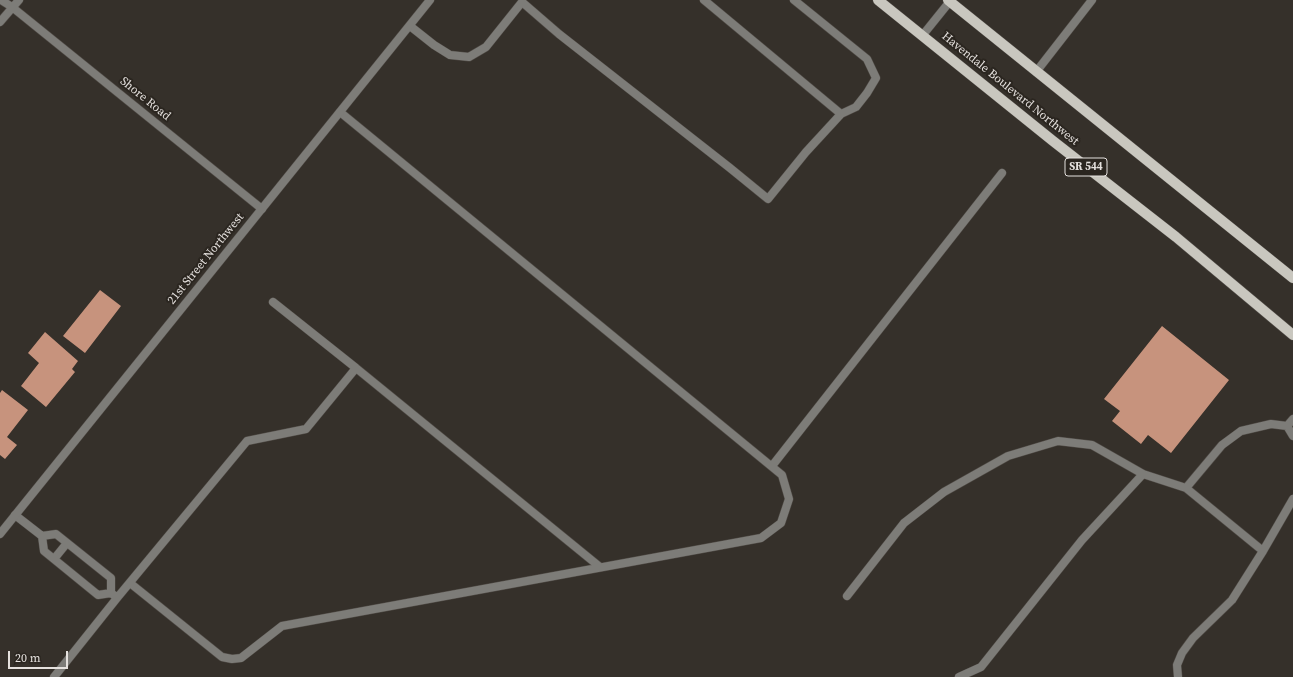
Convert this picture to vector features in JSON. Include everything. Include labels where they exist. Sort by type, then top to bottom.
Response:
[{"type":"main road","name":"Havendale Boulevard Northwest","points":[[878,0],[1176,238],[1293,335]]},
{"type":"main road","points":[[950,0],[1036,72],[1293,278]]},
{"type":"street","name":"Shore Road","points":[[1,0],[12,7],[262,209]]},
{"type":"street","points":[[0,22],[19,0]]},
{"type":"street","name":"21st Street Northwest","points":[[0,534],[430,0]]},
{"type":"street","points":[[704,0],[841,114]]},
{"type":"street","points":[[410,26],[434,45],[450,55],[469,57],[486,47],[522,1],[559,34],[768,199],[806,152],[841,114],[856,108],[876,78],[867,60],[794,0]]},
{"type":"street","points":[[922,36],[950,0]]},
{"type":"street","points":[[1036,72],[1092,0]]},
{"type":"street","points":[[130,583],[222,657],[232,659],[241,658],[282,626],[761,538],[780,523],[789,499],[782,475],[340,112]]},
{"type":"street","points":[[772,466],[1002,173]]},
{"type":"street","points":[[273,302],[600,567]]},
{"type":"street","points":[[54,677],[114,596],[130,583],[247,441],[306,429],[356,368]]},
{"type":"street","points":[[1287,426],[1293,419]]},
{"type":"street","points":[[1186,488],[1222,445],[1241,431],[1271,424],[1287,426]]},
{"type":"street","points":[[1287,426],[1293,436]]},
{"type":"street","points":[[847,596],[904,523],[944,492],[1008,456],[1058,441],[1092,445],[1143,474],[1186,488],[1263,551]]},
{"type":"street","points":[[959,677],[981,667],[1082,540],[1143,474]]},
{"type":"street","points":[[1178,677],[1177,665],[1182,653],[1193,638],[1232,600],[1263,551],[1293,499]]},
{"type":"street","points":[[15,515],[42,536],[44,551],[98,595],[114,596]]},
{"type":"street","points":[[42,536],[56,534],[111,578],[114,596]]},
{"type":"street","points":[[54,559],[66,543]]},
{"type":"building","points":[[100,290],[121,306],[85,353],[63,336]]},
{"type":"building","points":[[1162,326],[1229,380],[1171,453],[1148,435],[1141,444],[1112,421],[1120,411],[1104,399]]},
{"type":"building","points":[[45,332],[78,361],[72,369],[75,372],[46,407],[21,386],[39,363],[28,353]]},
{"type":"building","points":[[2,390],[28,410],[7,437],[17,445],[5,459],[0,455],[0,393]]}]
